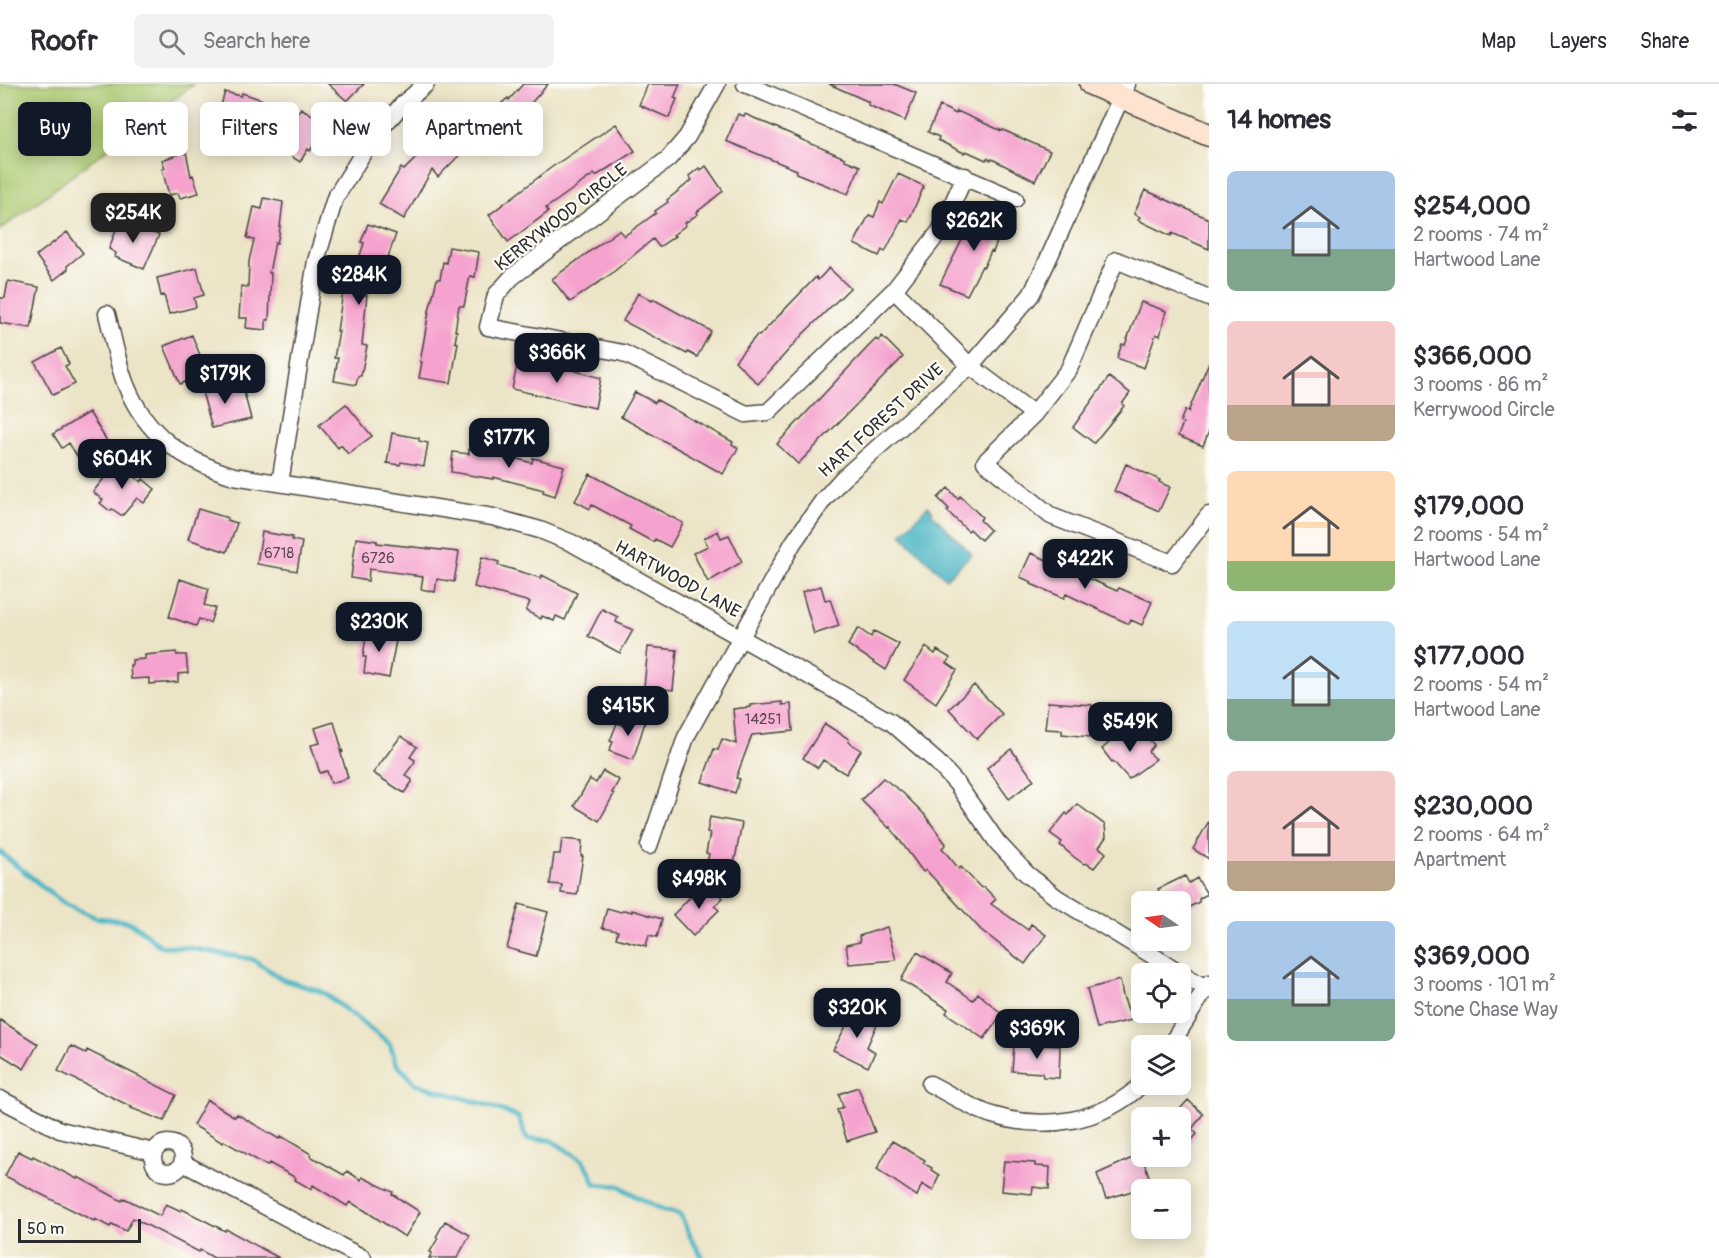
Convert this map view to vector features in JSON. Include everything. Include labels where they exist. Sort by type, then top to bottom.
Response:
[{"type":"street","points":[[280,483],[316,261],[334,198],[373,137],[402,105],[426,84]]},
{"type":"street","name":"KERRYWOOD CIRCLE","points":[[717,84],[687,137],[668,159],[512,277],[495,295],[488,327],[623,352],[746,414],[768,412],[894,290],[940,231],[965,177]]},
{"type":"street","points":[[745,84],[1015,199]]},
{"type":"street","points":[[1091,84],[1123,90],[1209,135]]},
{"type":"street","name":"HART FOREST DRIVE","points":[[649,846],[687,737],[793,543],[824,499],[842,479],[970,366],[1030,295],[1123,90]]},
{"type":"street","points":[[1209,298],[1116,260],[1069,369],[1034,414],[985,462],[1052,516],[1172,563],[1209,515]]},
{"type":"street","points":[[894,290],[970,366],[1034,414]]},
{"type":"street","name":"HARTWOOD LANE","points":[[107,314],[126,385],[136,406],[156,432],[170,445],[205,466],[234,476],[493,517],[540,530],[572,543],[891,722],[937,762],[957,784],[997,842],[1027,874],[1056,897],[1208,987]]},
{"type":"street","points":[[1177,1035],[1208,987]]},
{"type":"street","points":[[930,1084],[989,1114],[1032,1123],[1053,1123],[1090,1115],[1131,1092]]},
{"type":"street","points":[[0,1099],[60,1130],[154,1152],[153,1160],[156,1168],[163,1173],[178,1170],[183,1163],[363,1258]]},
{"type":"street","points":[[331,1240],[332,1258]]},
{"type":"green space","points":[[0,84],[194,84],[170,102],[103,102],[103,152],[0,230]]},
{"type":"water","points":[[928,506],[933,511],[931,513],[972,554],[946,579],[901,534]]},
{"type":"building","points":[[328,84],[364,84],[347,101]]},
{"type":"building","points":[[523,84],[548,84],[532,102],[503,102],[508,98],[509,100]]},
{"type":"building","points":[[648,84],[680,84],[669,118],[639,105]]},
{"type":"building","points":[[829,84],[894,84],[916,93],[905,121],[868,105],[869,102]]},
{"type":"building","points":[[225,92],[241,96],[242,93],[263,100],[262,102],[222,102]]},
{"type":"building","points":[[940,106],[956,114],[957,111],[1050,151],[1035,181],[992,159],[987,158],[986,160],[966,151],[964,153],[938,140],[939,137],[928,132]]},
{"type":"building","points":[[301,108],[311,114],[311,149],[308,149],[300,162],[291,156],[299,156],[299,111]]},
{"type":"building","points":[[738,114],[744,116],[745,114],[860,166],[848,194],[726,141]]},
{"type":"building","points":[[616,124],[635,151],[596,176],[594,174],[546,208],[548,212],[508,242],[489,215],[552,167]]},
{"type":"building","points":[[174,156],[187,156],[191,176],[193,175],[199,193],[180,198],[178,193],[169,195],[162,160]]},
{"type":"building","points":[[418,156],[459,156],[438,177],[432,170],[404,219],[379,204],[401,168],[404,170]]},
{"type":"building","points":[[706,166],[723,191],[685,223],[686,225],[673,235],[675,236],[659,247],[653,239],[611,274],[570,302],[552,279],[619,230],[624,236],[656,213],[655,211],[668,202],[667,200],[692,180],[689,176],[699,168],[701,170]]},
{"type":"building","points":[[898,174],[924,186],[908,222],[902,219],[885,252],[882,250],[879,256],[854,244],[869,215],[874,217],[880,202],[883,204]]},
{"type":"building","points":[[1145,190],[1209,219],[1209,249],[1172,233],[1171,236],[1138,220],[1140,217],[1134,214]]},
{"type":"building","points":[[264,198],[283,202],[279,235],[277,243],[275,242],[269,273],[271,273],[269,320],[266,320],[266,330],[246,328],[247,318],[239,318],[241,286],[248,287],[249,261],[254,240],[247,238],[254,207],[262,209]]},
{"type":"building","points":[[980,210],[1008,222],[967,295],[940,284],[975,214],[978,215]]},
{"type":"building","points":[[119,221],[159,235],[144,269],[115,257],[116,253],[109,249]]},
{"type":"building","points":[[368,224],[396,234],[386,263],[381,262],[379,270],[367,266],[362,295],[367,295],[362,345],[367,346],[361,376],[358,376],[356,385],[334,381],[338,358],[334,358],[345,279],[352,280]]},
{"type":"building","points":[[67,232],[83,253],[54,280],[36,256]]},
{"type":"building","points":[[449,247],[479,252],[475,277],[470,276],[464,306],[459,306],[455,331],[457,331],[455,342],[458,343],[451,383],[419,378],[429,311],[443,262],[446,263]]},
{"type":"building","points":[[197,268],[204,295],[194,298],[196,307],[169,314],[164,295],[161,296],[157,278]]},
{"type":"building","points":[[829,268],[850,288],[804,333],[758,384],[735,361],[757,335],[759,336],[816,277],[818,280]]},
{"type":"building","points":[[8,281],[39,287],[31,328],[0,323],[0,298],[5,298]]},
{"type":"building","points":[[638,293],[711,331],[697,357],[623,321]]},
{"type":"building","points":[[1141,302],[1166,311],[1160,336],[1156,334],[1144,368],[1117,358],[1122,344],[1125,345]]},
{"type":"building","points":[[192,335],[207,373],[180,384],[164,346]]},
{"type":"building","points":[[882,336],[903,357],[798,464],[777,444],[867,348]]},
{"type":"building","points":[[61,348],[69,364],[65,366],[75,384],[53,395],[35,362]]},
{"type":"building","points":[[518,361],[569,369],[601,378],[595,408],[512,389]]},
{"type":"building","points":[[1209,362],[1209,431],[1203,446],[1178,436],[1185,410],[1188,412]]},
{"type":"building","points":[[1109,377],[1130,393],[1122,404],[1124,406],[1094,443],[1073,427]]},
{"type":"building","points":[[224,383],[227,393],[243,388],[251,419],[212,428],[201,388]]},
{"type":"building","points":[[635,392],[655,403],[657,400],[733,442],[732,444],[738,448],[723,474],[621,417]]},
{"type":"building","points":[[346,404],[372,436],[348,454],[341,445],[338,448],[319,425]]},
{"type":"building","points":[[89,412],[107,441],[103,443],[107,449],[82,464],[69,443],[62,448],[53,434]]},
{"type":"building","points":[[392,433],[419,438],[419,441],[428,443],[424,466],[401,462],[400,465],[387,463]]},
{"type":"building","points":[[469,449],[497,453],[532,463],[533,458],[564,466],[555,496],[543,492],[544,490],[493,477],[493,479],[451,472],[453,452],[469,454]]},
{"type":"building","points":[[117,462],[141,482],[143,479],[155,489],[144,503],[137,498],[123,515],[112,509],[110,511],[100,503],[103,500],[93,492]]},
{"type":"building","points":[[1126,464],[1170,487],[1159,511],[1114,491]]},
{"type":"building","points":[[590,474],[683,523],[670,547],[655,539],[653,542],[629,529],[631,526],[592,505],[590,509],[575,501]]},
{"type":"building","points":[[948,488],[958,499],[960,496],[982,517],[980,520],[990,530],[981,540],[947,511],[949,509],[938,498]]},
{"type":"building","points":[[198,509],[237,523],[227,552],[188,539]]},
{"type":"building","points":[[718,531],[721,538],[729,535],[742,562],[708,582],[693,553],[708,546],[704,538]]},
{"type":"building","points":[[262,532],[292,537],[292,540],[302,542],[297,571],[257,564]]},
{"type":"building","points":[[356,538],[377,541],[377,543],[459,552],[454,582],[437,579],[435,592],[421,589],[423,577],[415,575],[369,569],[368,581],[351,578]]},
{"type":"building","points":[[1031,553],[1117,591],[1119,588],[1152,602],[1142,625],[1131,620],[1129,624],[1066,594],[1064,598],[1020,577]]},
{"type":"building","points":[[482,557],[499,562],[498,565],[541,578],[542,575],[577,593],[565,620],[556,616],[554,621],[542,616],[541,619],[526,611],[530,602],[474,587]]},
{"type":"building","points":[[180,579],[209,589],[204,605],[215,608],[210,623],[199,619],[196,626],[169,617]]},
{"type":"building","points":[[821,586],[825,600],[830,599],[839,626],[814,634],[802,592]]},
{"type":"building","points":[[602,609],[618,617],[616,622],[633,630],[620,653],[588,636]]},
{"type":"building","points":[[858,628],[871,637],[874,631],[899,644],[886,670],[848,645]]},
{"type":"building","points":[[367,630],[397,635],[389,678],[364,673],[366,657],[363,657]]},
{"type":"building","points":[[648,647],[677,650],[673,690],[644,687]]},
{"type":"building","points":[[926,647],[935,654],[937,650],[950,658],[947,663],[957,670],[936,703],[904,680]]},
{"type":"building","points":[[176,652],[177,655],[186,655],[188,673],[178,674],[178,682],[149,684],[149,678],[131,679],[132,660],[145,659],[145,655]]},
{"type":"building","points":[[974,685],[1002,714],[977,739],[949,709]]},
{"type":"building","points":[[782,702],[782,705],[791,704],[793,731],[752,735],[736,778],[740,779],[735,793],[702,782],[714,749],[718,750],[722,739],[736,744],[733,709]]},
{"type":"building","points":[[1048,702],[1092,705],[1090,737],[1062,734],[1062,730],[1045,729]]},
{"type":"building","points":[[629,713],[646,719],[633,760],[609,751],[617,723],[625,726]]},
{"type":"building","points":[[334,722],[348,778],[331,783],[327,771],[320,773],[311,745],[320,743],[315,728]]},
{"type":"building","points":[[825,724],[849,739],[848,742],[861,750],[846,774],[823,760],[818,768],[803,758]]},
{"type":"building","points":[[1125,729],[1135,740],[1144,733],[1154,745],[1148,752],[1156,759],[1129,779],[1102,749]]},
{"type":"building","points":[[401,736],[417,747],[410,757],[415,760],[414,763],[405,775],[412,782],[404,793],[373,773]]},
{"type":"building","points":[[1011,749],[1034,780],[1009,799],[987,768]]},
{"type":"building","points":[[603,771],[619,780],[599,821],[574,806],[590,779],[596,783]]},
{"type":"building","points":[[883,778],[903,793],[924,814],[946,844],[942,848],[959,869],[961,867],[981,888],[984,887],[996,899],[991,904],[1028,930],[1031,924],[1046,935],[1025,964],[981,930],[926,870],[923,872],[890,827],[861,800]]},
{"type":"building","points":[[1077,804],[1105,825],[1106,837],[1099,847],[1106,853],[1094,868],[1074,857],[1060,845],[1062,842],[1050,833],[1066,813],[1068,815]]},
{"type":"building","points":[[710,817],[742,823],[733,869],[707,863],[709,854],[706,853],[710,833],[707,832]]},
{"type":"building","points":[[1209,821],[1209,859],[1193,849]]},
{"type":"building","points":[[562,839],[582,841],[581,856],[583,856],[577,895],[561,893],[562,885],[550,884],[554,854],[560,854]]},
{"type":"building","points":[[1185,876],[1189,883],[1197,878],[1207,894],[1191,906],[1191,891],[1159,891],[1158,889]]},
{"type":"building","points":[[709,884],[723,898],[714,906],[719,910],[693,936],[673,915],[695,892],[698,895]]},
{"type":"building","points":[[519,904],[548,912],[536,956],[507,948]]},
{"type":"building","points":[[607,908],[621,912],[624,910],[632,912],[632,910],[662,919],[657,937],[649,935],[646,946],[616,938],[618,931],[602,928]]},
{"type":"building","points":[[887,927],[896,960],[849,964],[846,945],[860,942],[859,936]]},
{"type":"building","points":[[917,952],[952,973],[947,982],[973,1000],[978,993],[1002,1014],[984,1039],[946,1013],[948,1009],[901,980]]},
{"type":"building","points":[[1120,980],[1131,1020],[1097,1028],[1087,989]]},
{"type":"building","points":[[855,1010],[878,1022],[867,1047],[875,1052],[868,1067],[833,1050]]},
{"type":"building","points":[[0,1020],[38,1044],[24,1069],[0,1054]]},
{"type":"building","points":[[1014,1044],[1060,1046],[1059,1078],[1043,1077],[1042,1073],[1012,1071]]},
{"type":"building","points":[[71,1046],[86,1053],[87,1050],[176,1095],[164,1121],[131,1108],[58,1071]]},
{"type":"building","points":[[858,1087],[875,1132],[847,1141],[837,1110],[843,1107],[839,1094]]},
{"type":"building","points":[[207,1100],[235,1117],[237,1114],[279,1139],[281,1136],[344,1175],[347,1171],[361,1180],[362,1177],[393,1192],[392,1194],[420,1212],[405,1237],[350,1202],[347,1206],[313,1185],[311,1189],[269,1163],[267,1166],[193,1125]]},
{"type":"building","points":[[1188,1100],[1203,1114],[1192,1129],[1197,1134],[1191,1141],[1191,1107],[1182,1107]]},
{"type":"building","points":[[892,1141],[925,1160],[923,1163],[939,1175],[933,1191],[922,1184],[917,1196],[877,1169]]},
{"type":"building","points":[[18,1151],[32,1158],[33,1156],[77,1179],[78,1177],[122,1201],[124,1198],[160,1216],[166,1204],[181,1211],[182,1209],[225,1231],[226,1229],[279,1258],[214,1258],[133,1218],[126,1231],[112,1224],[110,1227],[95,1219],[94,1221],[5,1176]]},
{"type":"building","points":[[1131,1159],[1131,1167],[1146,1167],[1150,1179],[1131,1179],[1131,1191],[1106,1199],[1097,1174]]},
{"type":"building","points":[[1004,1161],[1035,1163],[1035,1166],[1050,1167],[1049,1189],[1033,1187],[1032,1194],[1001,1191]]},
{"type":"building","points":[[445,1221],[470,1235],[457,1258],[429,1258],[438,1238],[436,1237]]},
{"type":"waterway","points":[[0,852],[63,903],[97,918],[127,921],[160,946],[190,948],[252,959],[284,980],[323,992],[390,1044],[396,1063],[416,1084],[493,1107],[518,1117],[527,1139],[551,1140],[582,1160],[595,1184],[619,1186],[664,1210],[680,1214],[703,1258]]}]
